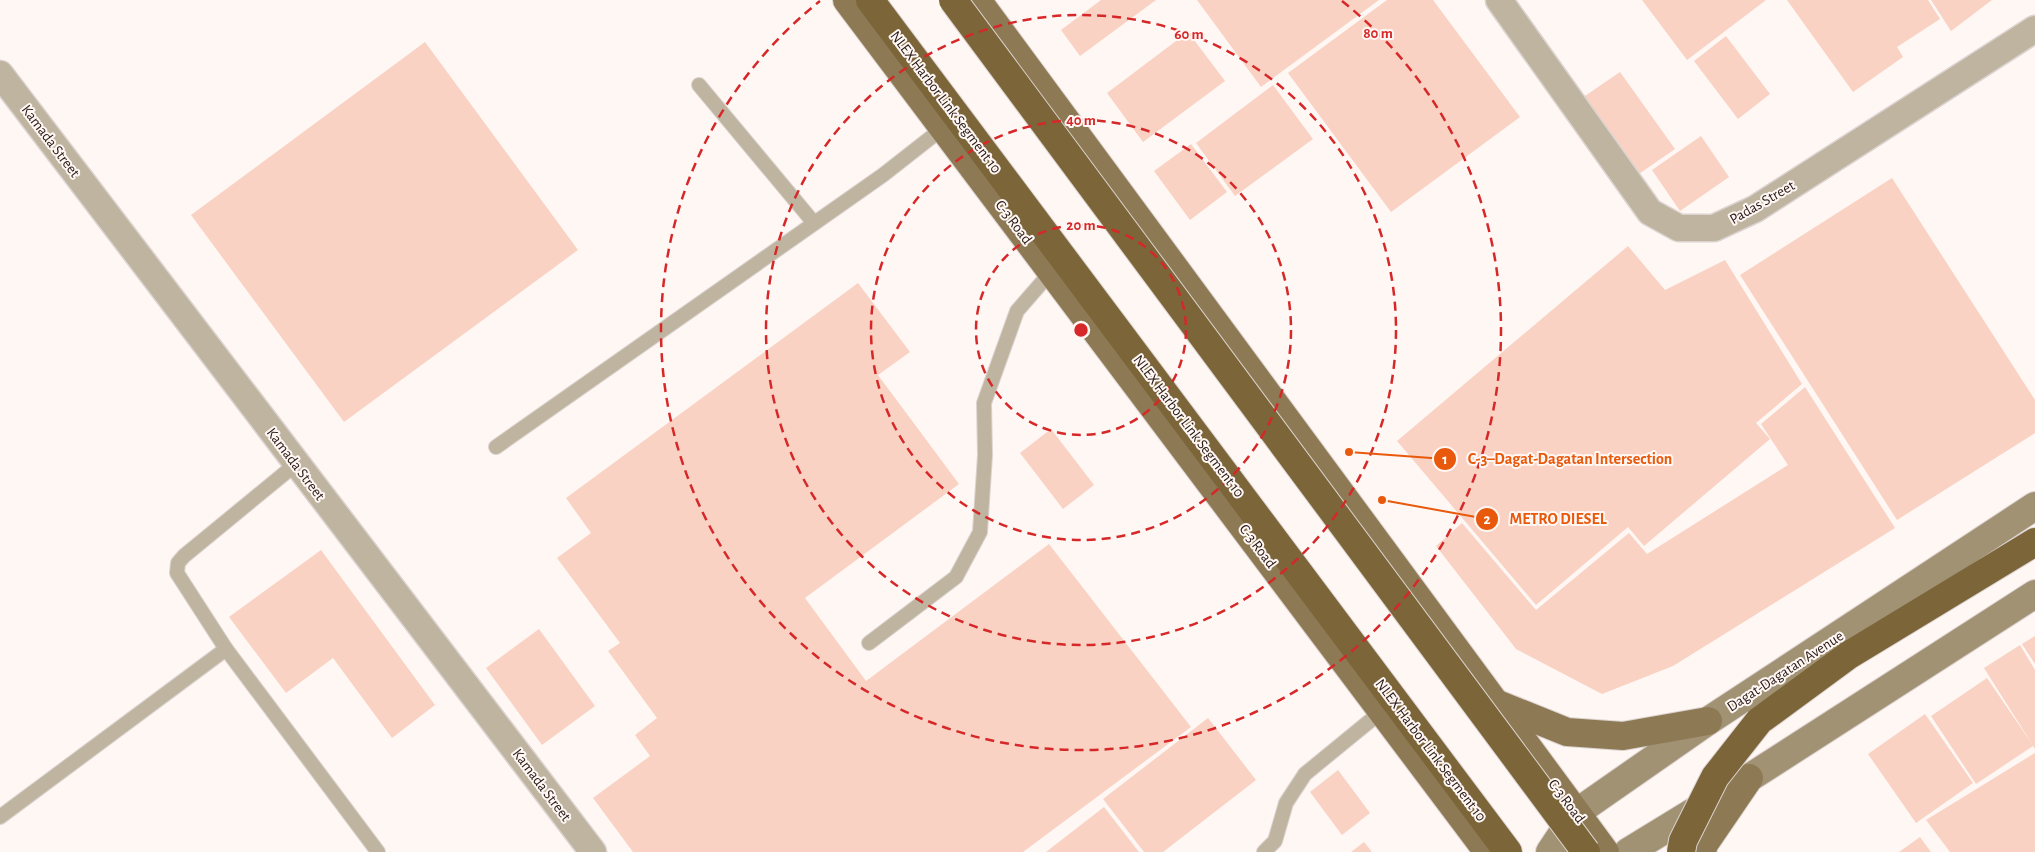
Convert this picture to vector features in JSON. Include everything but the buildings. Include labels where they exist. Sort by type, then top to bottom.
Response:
[{"type":"highway","name":"NLEX Harbor Link Segment 10","points":[[870,0],[1508,852]]},
{"type":"highway","points":[[953,0],[1586,852]]},
{"type":"highway","points":[[1681,852],[1683,841],[1715,776],[1759,721],[1849,655],[2035,542]]},
{"type":"main road","name":"C-3 Road","points":[[847,0],[1488,852]]},
{"type":"main road","name":"C-3 Road","points":[[977,0],[1605,852]]},
{"type":"main road","name":"Dagat-Dagatan Avenue","points":[[1550,852],[1576,813],[1708,721],[2035,506]]},
{"type":"main road","points":[[1628,852],[1749,778],[2035,594]]},
{"type":"main road","points":[[1495,703],[1567,732],[1614,736],[1624,736],[1708,721]]},
{"type":"main road","points":[[1702,852],[1704,844],[1749,778]]},
{"type":"street","name":"Padas Street","points":[[1499,0],[1650,212],[1679,228],[1714,228],[1756,209],[2035,29]]},
{"type":"street","name":"Kamada Street","points":[[0,74],[593,852]]},
{"type":"lane","points":[[699,85],[814,223]]},
{"type":"lane","points":[[496,447],[883,175],[943,128]]},
{"type":"lane","points":[[869,643],[956,577],[980,532],[985,455],[984,403],[1018,310],[1051,272]]},
{"type":"lane","points":[[296,464],[184,556],[178,563],[177,573],[226,649],[378,852]]},
{"type":"lane","points":[[0,818],[226,649]]},
{"type":"lane","points":[[1264,852],[1275,840],[1286,803],[1305,774],[1382,710]]},
{"type":"place","name":"C-3–Dagat-Dagatan Intersection","points":[[1349,452]]},
{"type":"place","name":"METRO DIESEL","points":[[1382,500]]}]
